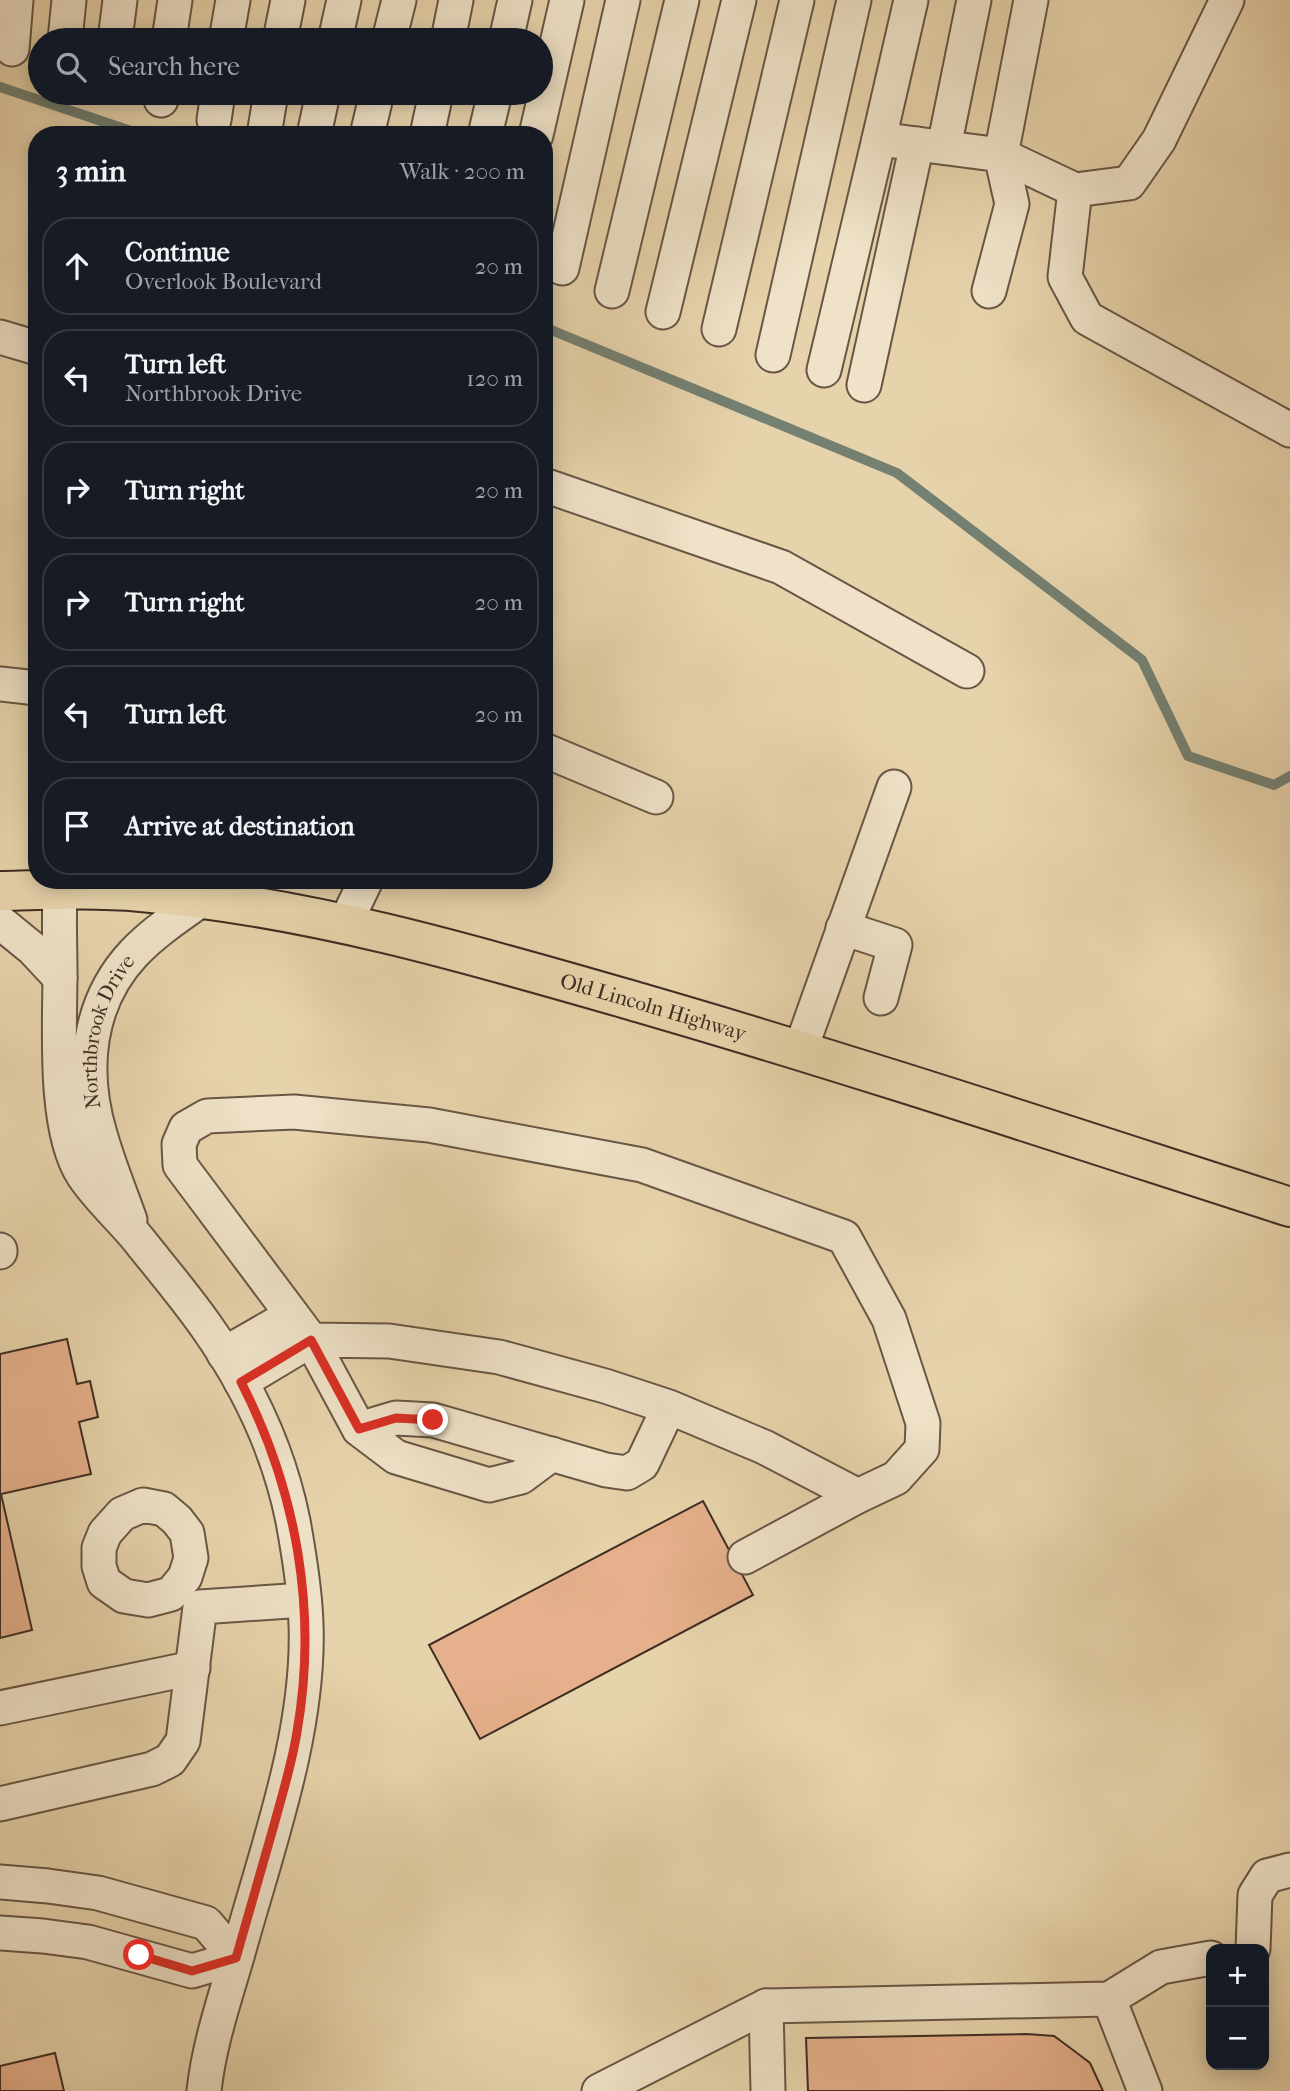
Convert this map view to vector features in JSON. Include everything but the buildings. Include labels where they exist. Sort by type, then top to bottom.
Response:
[{"type":"main road","name":"Old Lincoln Highway","points":[[0,891],[28,888]]},
{"type":"main road","name":"Old Lincoln Highway","points":[[106,889],[139,892],[203,890],[276,910],[422,941],[800,1051],[1290,1207]]},
{"type":"lane","points":[[12,49],[16,0]]},
{"type":"lane","points":[[66,28],[69,0]]},
{"type":"lane","points":[[117,28],[120,0]]},
{"type":"lane","points":[[171,28],[175,0]]},
{"type":"lane","points":[[228,28],[233,0]]},
{"type":"lane","points":[[283,28],[288,0]]},
{"type":"lane","points":[[338,28],[344,0]]},
{"type":"lane","points":[[392,28],[399,0]]},
{"type":"lane","points":[[450,28],[456,0]]},
{"type":"lane","points":[[509,28],[515,0]]},
{"type":"lane","points":[[553,61],[567,0]]},
{"type":"lane","points":[[562,268],[623,0]]},
{"type":"lane","points":[[612,290],[682,0]]},
{"type":"lane","points":[[663,312],[739,0]]},
{"type":"lane","points":[[719,330],[797,0]]},
{"type":"lane","points":[[773,355],[854,0]]},
{"type":"lane","points":[[824,370],[911,0]]},
{"type":"lane","points":[[863,385],[930,146],[975,0]]},
{"type":"lane","points":[[989,291],[1012,204],[1001,155],[1031,0]]},
{"type":"lane","points":[[879,139],[1001,155],[1075,190],[1129,183],[1159,140],[1227,0]]},
{"type":"lane","points":[[266,126],[269,105]]},
{"type":"lane","points":[[316,126],[320,105]]},
{"type":"lane","points":[[369,126],[374,105]]},
{"type":"lane","points":[[429,126],[433,105]]},
{"type":"lane","points":[[487,126],[492,105]]},
{"type":"lane","points":[[538,126],[543,105]]},
{"type":"lane","points":[[1075,190],[1065,277],[1087,318],[1290,430]]},
{"type":"lane","points":[[0,337],[28,345]]},
{"type":"lane","points":[[553,488],[781,567],[967,671]]},
{"type":"lane","points":[[0,684],[28,687]]},
{"type":"lane","points":[[553,754],[656,797]]},
{"type":"lane","points":[[800,1051],[894,787]]},
{"type":"lane","name":"Northbrook Drive","points":[[61,889],[61,1078],[70,1143],[82,1174],[206,1326],[241,1382],[257,1413],[277,1464],[292,1516],[301,1568],[306,1623],[305,1678],[297,1734],[212,2044],[204,2091]]},
{"type":"lane","points":[[345,923],[362,889]]},
{"type":"lane","name":"Northbrook Drive","points":[[135,1236],[100,1134],[94,1107],[91,1043],[95,1019],[116,975],[134,953],[203,890]]},
{"type":"lane","points":[[0,922],[60,978]]},
{"type":"lane","points":[[843,928],[895,945],[881,998]]},
{"type":"lane","points":[[552,1454],[521,1477],[489,1485],[396,1457],[359,1429],[301,1328],[180,1165],[179,1144],[186,1128],[207,1116],[294,1112],[429,1125],[642,1166],[844,1237],[889,1319],[923,1423],[922,1449],[895,1478],[745,1557]]},
{"type":"lane","points":[[241,1382],[301,1328]]},
{"type":"lane","points":[[224,1354],[301,1328],[499,1357],[669,1407],[764,1447],[858,1496]]},
{"type":"lane","points":[[359,1429],[396,1418],[433,1420],[606,1470],[627,1473],[642,1464],[669,1407]]},
{"type":"lane","points":[[0,1804],[152,1769],[170,1760],[183,1741],[200,1607],[185,1577]]},
{"type":"lane","points":[[200,1607],[304,1600]]},
{"type":"lane","points":[[0,1708],[192,1668]]},
{"type":"lane","points":[[1254,1944],[1255,1895],[1267,1876],[1290,1870]]},
{"type":"lane","points":[[0,1882],[48,1885],[98,1893],[206,1923],[236,1958],[192,1971],[89,1942],[0,1933]]},
{"type":"lane","points":[[599,2091],[766,2006],[1109,1999],[1161,1967],[1206,1959]]},
{"type":"lane","points":[[1109,1999],[1145,2091]]},
{"type":"lane","points":[[766,2006],[768,2091]]},
{"type":"waterway","points":[[0,87],[28,96]]},
{"type":"waterway","points":[[54,105],[116,126]]},
{"type":"waterway","points":[[553,331],[897,473],[1142,660],[1188,756],[1274,785],[1290,776]]},
{"type":"route","points":[[139,1955],[192,1971],[236,1958],[297,1734],[305,1678],[306,1623],[301,1568],[292,1516],[277,1464],[257,1413],[241,1382],[311,1340],[359,1429],[396,1418],[433,1420]]}]
